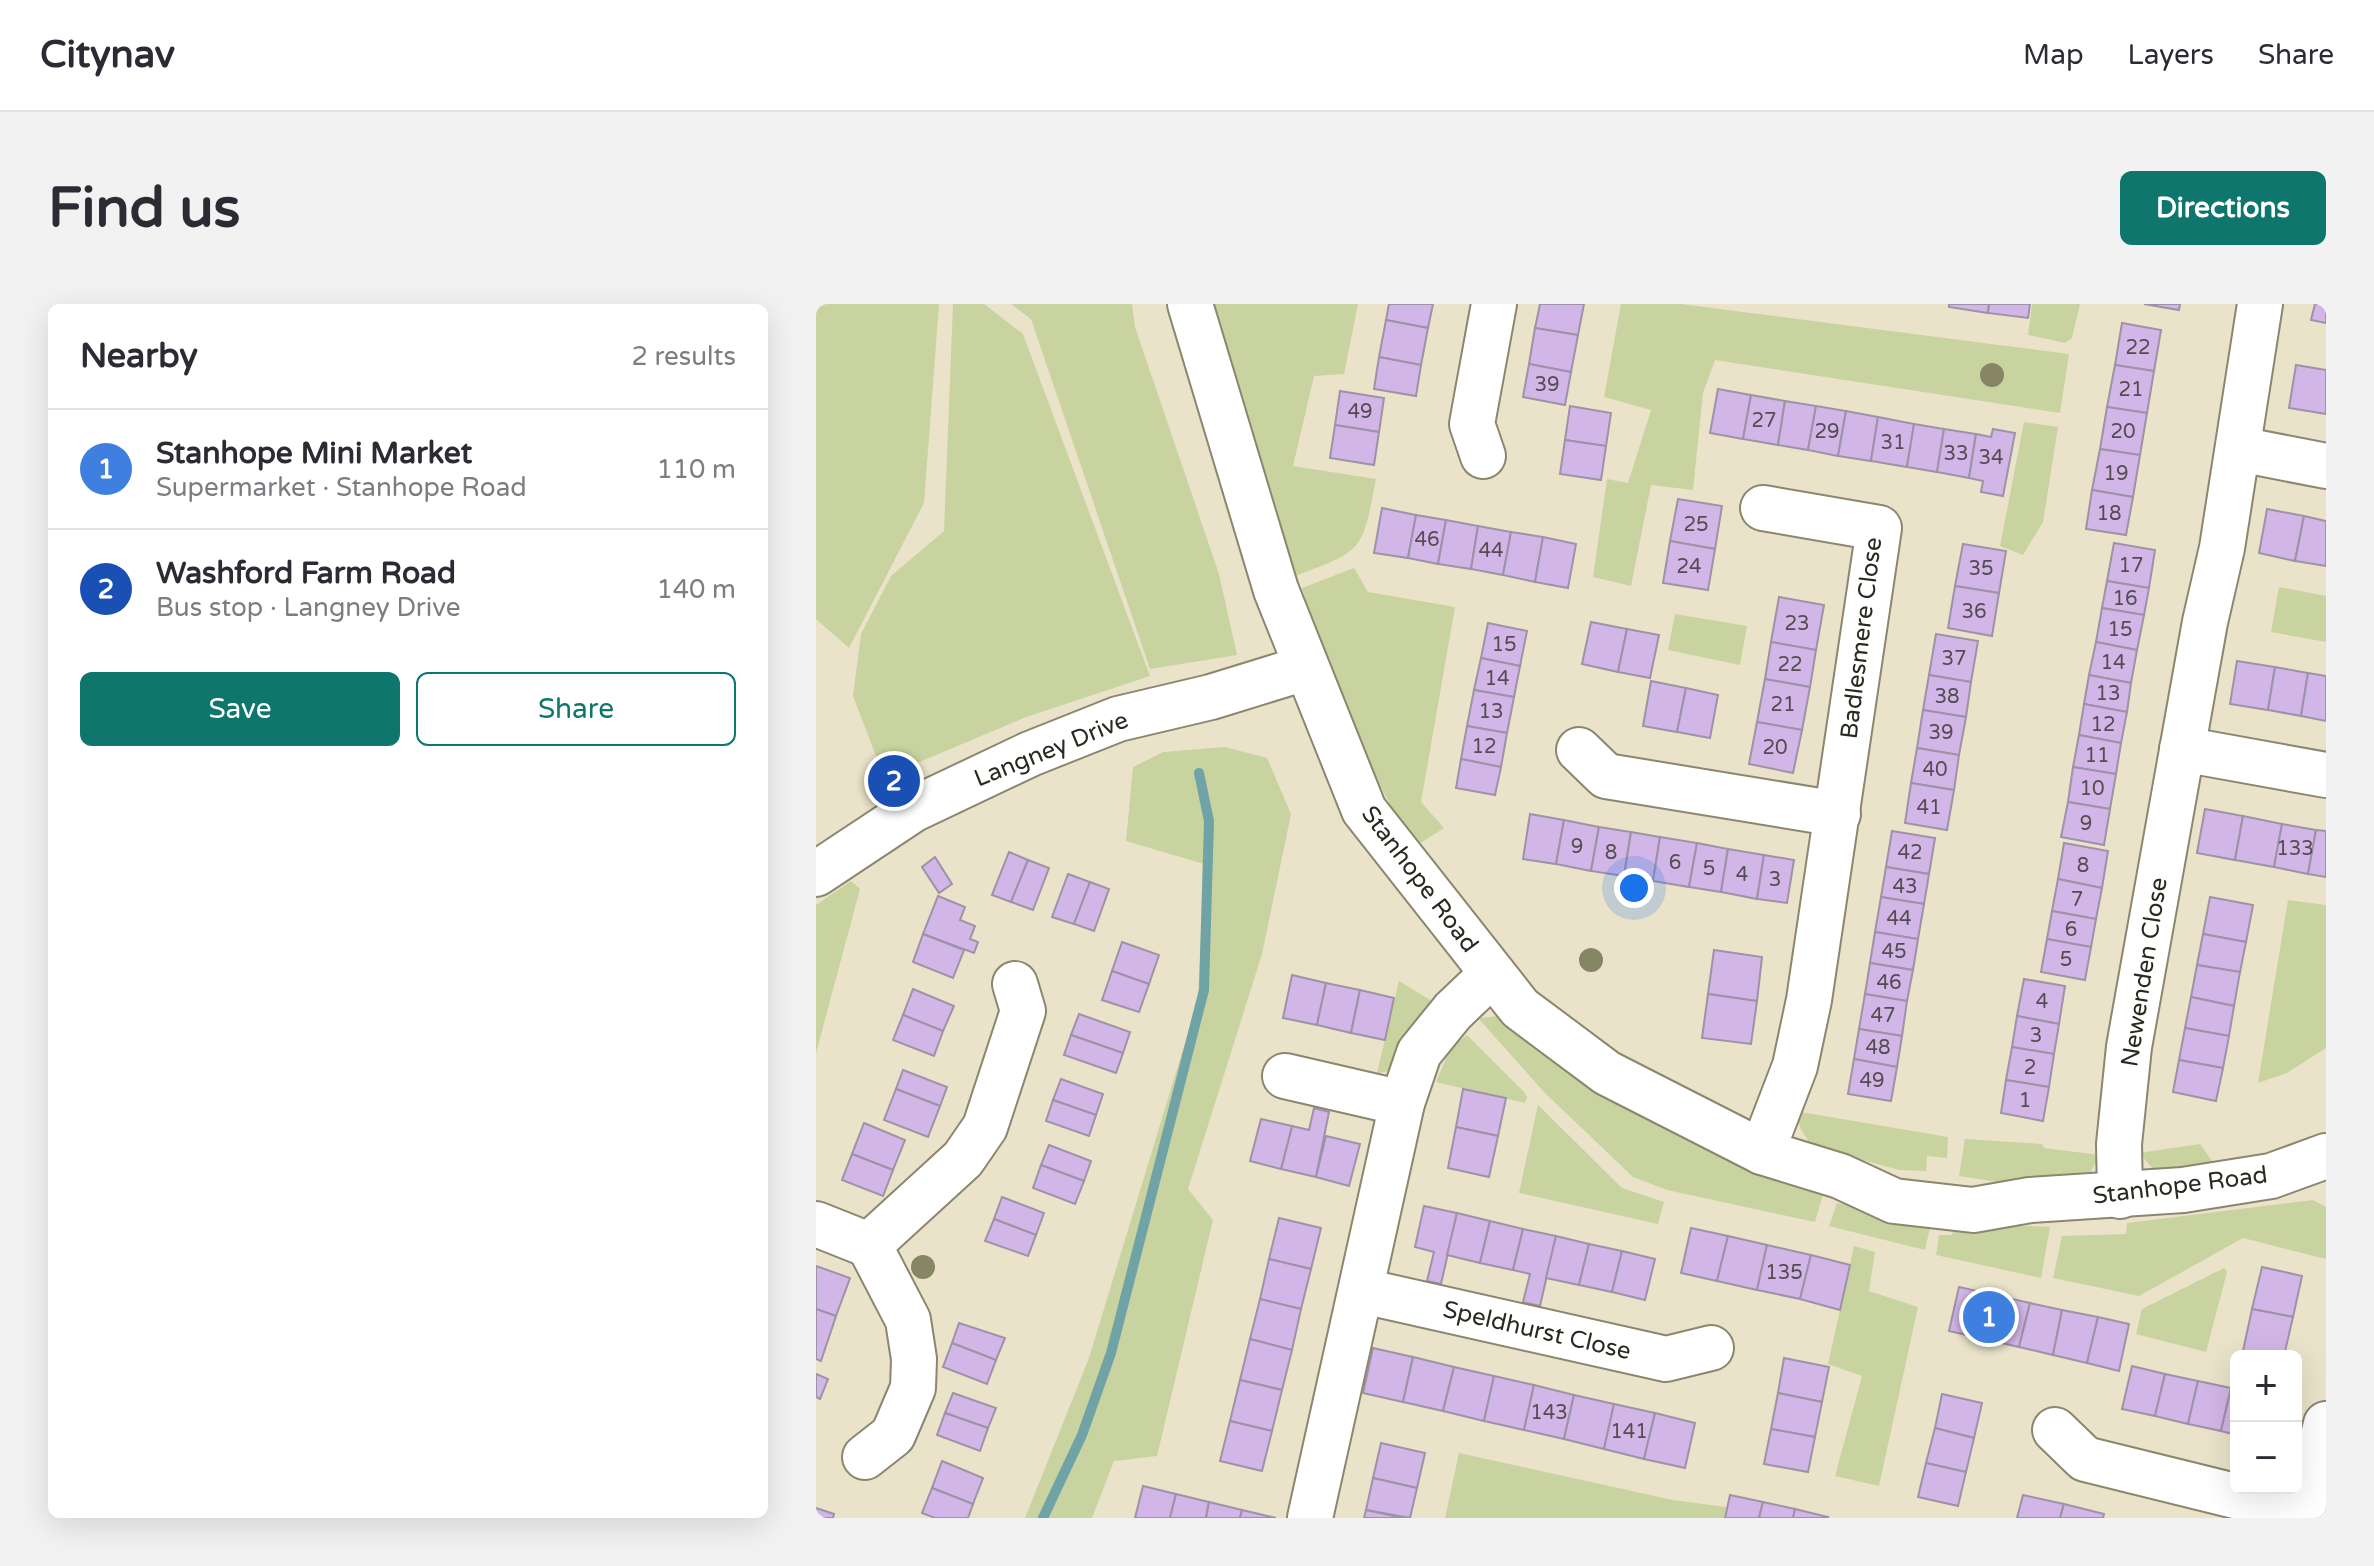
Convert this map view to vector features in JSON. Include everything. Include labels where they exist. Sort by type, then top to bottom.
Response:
[{"type":"street","name":"Stanhope Road","points":[[1190,304],[1276,590],[1364,810],[1520,1008],[1607,1073],[1762,1152],[1840,1176],[1894,1201],[1973,1210],[2030,1200],[2120,1196],[2271,1176],[2326,1156]]},
{"type":"street","points":[[1483,456],[1472,424],[1494,304]]},
{"type":"street","name":"Newenden Close","points":[[2120,1196],[2119,1144],[2129,1047],[2239,449],[2260,304]]},
{"type":"street","points":[[2239,449],[2326,466]]},
{"type":"street","name":"Badlesmere Close","points":[[1762,1152],[1795,1066],[1820,938],[1879,528],[1763,508]]},
{"type":"street","name":"Langney Drive","points":[[816,874],[914,809],[1030,754],[1118,719],[1211,697],[1305,668]]},
{"type":"street","points":[[2182,749],[2326,775]]},
{"type":"street","points":[[1579,750],[1606,776],[1838,814]]},
{"type":"street","points":[[1310,1518],[1363,1291],[1402,1103],[1419,1053],[1453,1011],[1492,974]]},
{"type":"street","points":[[869,1245],[963,1159],[985,1127],[1023,1011],[1015,984]]},
{"type":"street","points":[[1285,1076],[1402,1103]]},
{"type":"street","points":[[816,1224],[869,1245],[908,1320],[914,1359],[913,1388],[893,1435],[865,1457]]},
{"type":"street","name":"Speldhurst Close","points":[[1363,1291],[1666,1359],[1711,1348]]},
{"type":"street","points":[[2055,1430],[2085,1459],[2304,1516],[2326,1424]]},
{"type":"green space","points":[[816,304],[939,304],[924,503],[849,648],[816,619]]},
{"type":"green space","points":[[953,304],[984,304],[1023,334],[1150,676],[1026,717],[884,777],[853,696],[861,634],[891,576],[944,531]]},
{"type":"green space","points":[[1011,304],[1132,304],[1135,327],[1219,574],[1237,655],[1150,669],[1031,319]]},
{"type":"green space","points":[[1203,304],[1358,304],[1344,374],[1314,376],[1293,466],[1376,479],[1363,534],[1348,553],[1295,576]]},
{"type":"green space","points":[[1621,304],[1681,304],[2069,354],[2060,413],[1715,360],[1703,393],[1693,490],[1651,485],[1631,586],[1593,577],[1607,479],[1628,483],[1651,410],[1604,397]]},
{"type":"green space","points":[[2032,304],[2080,304],[2072,338],[2065,343],[2028,335]]},
{"type":"green space","points":[[2024,422],[2058,427],[2043,522],[2023,555],[2000,546]]},
{"type":"green space","points":[[1354,568],[1368,592],[1455,607],[1421,802],[1444,828],[1416,846],[1364,754],[1302,588]]},
{"type":"green space","points":[[2279,587],[2326,596],[2326,642],[2271,632]]},
{"type":"green space","points":[[1675,614],[1747,626],[1740,665],[1668,650]]},
{"type":"green space","points":[[1225,747],[1267,758],[1291,814],[1262,954],[1188,1189],[1213,1220],[1157,1456],[1114,1461],[1092,1518],[1025,1518],[1089,1358],[1198,1000],[1204,864],[1126,841],[1133,767],[1163,752]]},
{"type":"green space","points":[[851,881],[860,889],[816,1053],[816,905]]},
{"type":"green space","points":[[2288,900],[2326,905],[2326,1048],[2287,1073],[2258,1083]]},
{"type":"green space","points":[[1399,981],[1432,1001],[1390,1071],[1377,1073]]},
{"type":"green space","points":[[1499,1016],[1632,1108],[1749,1170],[1823,1194],[1815,1222],[1667,1190],[1633,1177],[1545,1093],[1478,1018]]},
{"type":"green space","points":[[1467,1035],[1524,1092],[1527,1097],[1525,1103],[1436,1082],[1450,1049]]},
{"type":"green space","points":[[1538,1105],[1622,1188],[1664,1202],[1658,1224],[1519,1193]]},
{"type":"green space","points":[[1795,1111],[1948,1137],[1947,1158],[1927,1156],[1926,1171],[1899,1170],[1812,1146],[1801,1130]]},
{"type":"green space","points":[[1965,1139],[2042,1144],[2044,1148],[2100,1155],[2087,1178],[2023,1186],[1959,1176]]},
{"type":"green space","points":[[2200,1144],[2217,1168],[2156,1172],[2139,1153]]},
{"type":"green space","points":[[2313,1200],[2326,1207],[2326,1259],[2243,1238],[2139,1296],[2053,1278],[2062,1236],[2126,1234],[2127,1223]]},
{"type":"green space","points":[[1837,1203],[1932,1219],[1925,1250],[1829,1226]]},
{"type":"green space","points":[[1956,1222],[2050,1227],[2041,1278],[1936,1255],[1939,1235],[1952,1235]]},
{"type":"green space","points":[[1854,1246],[1875,1252],[1869,1291],[1918,1307],[1879,1486],[1835,1476],[1862,1376],[1828,1364]]},
{"type":"green space","points":[[2224,1268],[2227,1272],[2206,1352],[2136,1334],[2142,1309]]},
{"type":"green space","points":[[1459,1453],[1673,1500],[1726,1507],[1724,1518],[1445,1518]]},
{"type":"building","points":[[1389,304],[1433,304],[1428,328],[1386,320]]},
{"type":"building","points":[[1540,304],[1584,304],[1578,335],[1535,328]]},
{"type":"building","points":[[1949,304],[1989,304],[1988,313],[1949,307]]},
{"type":"building","points":[[1989,304],[2030,304],[2028,318],[1988,313]]},
{"type":"building","points":[[2144,304],[2180,304],[2179,310]]},
{"type":"building","points":[[2315,304],[2326,304],[2326,323],[2311,320]]},
{"type":"building","points":[[1386,320],[1428,328],[1421,365],[1379,357]]},
{"type":"building","points":[[2122,323],[2161,330],[2154,371],[2115,365]]},
{"type":"building","points":[[1535,328],[1578,335],[1571,372],[1529,364]]},
{"type":"building","points":[[1379,357],[1421,365],[1416,396],[1374,389]]},
{"type":"building","points":[[1529,364],[1571,372],[1565,405],[1523,397]]},
{"type":"building","points":[[2115,365],[2154,371],[2147,413],[2107,407]]},
{"type":"building","points":[[2296,365],[2326,370],[2326,414],[2289,408]]},
{"type":"building","points":[[1718,389],[1751,395],[1743,439],[1710,433]]},
{"type":"building","points":[[1340,391],[1384,398],[1379,432],[1335,425]]},
{"type":"building","points":[[1751,395],[1785,401],[1778,445],[1743,439]]},
{"type":"building","points":[[1785,401],[1816,406],[1808,450],[1778,445]]},
{"type":"building","points":[[1570,406],[1611,413],[1606,446],[1565,440]]},
{"type":"building","points":[[1816,406],[1846,411],[1838,456],[1808,450]]},
{"type":"building","points":[[2107,407],[2147,413],[2140,455],[2100,449]]},
{"type":"building","points":[[1846,411],[1878,417],[1871,461],[1838,456]]},
{"type":"building","points":[[1878,417],[1914,424],[1907,467],[1871,461]]},
{"type":"building","points":[[1914,424],[1944,429],[1937,472],[1907,467]]},
{"type":"building","points":[[1335,425],[1379,432],[1374,465],[1330,458]]},
{"type":"building","points":[[1944,429],[1976,434],[1969,478],[1937,472]]},
{"type":"building","points":[[1993,429],[2015,433],[2003,496],[1981,492],[1983,481],[1969,478],[1976,434],[1991,437]]},
{"type":"building","points":[[1565,440],[1606,446],[1601,480],[1560,474]]},
{"type":"building","points":[[2100,449],[2140,455],[2133,497],[2092,490]]},
{"type":"building","points":[[2092,490],[2133,497],[2126,535],[2086,529]]},
{"type":"building","points":[[1678,499],[1722,506],[1715,549],[1670,541]]},
{"type":"building","points":[[1382,508],[1416,515],[1408,558],[1374,553]]},
{"type":"building","points":[[2267,509],[2304,516],[2295,561],[2259,553]]},
{"type":"building","points":[[1416,515],[1446,520],[1438,564],[1408,558]]},
{"type":"building","points":[[2304,516],[2326,521],[2326,566],[2295,561]]},
{"type":"building","points":[[1446,520],[1478,526],[1471,569],[1438,564]]},
{"type":"building","points":[[1478,526],[1511,532],[1503,575],[1471,569]]},
{"type":"building","points":[[1511,532],[1543,537],[1535,582],[1503,575]]},
{"type":"building","points":[[1543,537],[1576,544],[1568,588],[1535,582]]},
{"type":"building","points":[[1670,541],[1715,549],[1708,590],[1663,583]]},
{"type":"building","points":[[2114,543],[2155,550],[2149,588],[2107,581]]},
{"type":"building","points":[[1963,544],[2006,551],[1999,593],[1955,586]]},
{"type":"building","points":[[2107,581],[2149,588],[2144,615],[2102,608]]},
{"type":"building","points":[[1955,586],[1999,593],[1992,636],[1948,628]]},
{"type":"building","points":[[1779,597],[1824,605],[1816,650],[1771,642]]},
{"type":"building","points":[[2102,608],[2144,615],[2137,650],[2096,642]]},
{"type":"building","points":[[1591,622],[1627,629],[1618,672],[1582,664]]},
{"type":"building","points":[[1488,623],[1527,631],[1520,666],[1481,658]]},
{"type":"building","points":[[1627,629],[1659,635],[1650,678],[1618,672]]},
{"type":"building","points":[[1936,634],[1978,641],[1971,682],[1929,675]]},
{"type":"building","points":[[1771,642],[1816,650],[1810,687],[1765,679]]},
{"type":"building","points":[[2096,642],[2137,650],[2131,683],[2089,675]]},
{"type":"building","points":[[1481,658],[1520,666],[1514,697],[1474,690]]},
{"type":"building","points":[[2237,661],[2275,667],[2268,710],[2230,704]]},
{"type":"building","points":[[2275,667],[2308,673],[2301,716],[2268,710]]},
{"type":"building","points":[[2308,673],[2326,676],[2326,721],[2301,716]]},
{"type":"building","points":[[1929,675],[1971,682],[1966,717],[1923,710]]},
{"type":"building","points":[[2089,675],[2131,683],[2127,712],[2084,704]]},
{"type":"building","points":[[1765,679],[1810,687],[1802,730],[1757,722]]},
{"type":"building","points":[[1651,681],[1686,688],[1677,732],[1643,726]]},
{"type":"building","points":[[1686,688],[1718,695],[1710,738],[1677,732]]},
{"type":"building","points":[[1474,690],[1514,697],[1507,733],[1467,726]]},
{"type":"building","points":[[2084,704],[2127,712],[2121,743],[2079,735]]},
{"type":"building","points":[[1923,710],[1966,717],[1959,755],[1917,748]]},
{"type":"building","points":[[1757,722],[1802,730],[1793,773],[1749,764]]},
{"type":"building","points":[[1467,726],[1507,733],[1501,767],[1461,759]]},
{"type":"building","points":[[2079,735],[2121,743],[2116,774],[2073,767]]},
{"type":"building","points":[[1917,748],[1959,755],[1954,790],[1911,783]]},
{"type":"building","points":[[1461,759],[1501,767],[1495,795],[1456,788]]},
{"type":"building","points":[[2073,767],[2116,774],[2110,809],[2068,802]]},
{"type":"building","points":[[1911,783],[1954,790],[1947,830],[1905,823]]},
{"type":"building","points":[[2068,802],[2110,809],[2104,845],[2061,837]]},
{"type":"building","points":[[2205,809],[2243,816],[2235,860],[2197,853]]},
{"type":"building","points":[[1530,814],[1564,820],[1556,864],[1523,859]]},
{"type":"building","points":[[2243,816],[2282,824],[2274,867],[2235,860]]},
{"type":"building","points":[[1564,820],[1599,827],[1591,871],[1556,864]]},
{"type":"building","points":[[2282,824],[2316,830],[2308,874],[2274,867]]},
{"type":"building","points":[[1599,827],[1631,832],[1624,876],[1591,871]]},
{"type":"building","points":[[2316,830],[2326,831],[2326,877],[2308,874]]},
{"type":"building","points":[[1892,831],[1935,838],[1929,874],[1886,867]]},
{"type":"building","points":[[1631,832],[1660,837],[1653,881],[1624,876]]},
{"type":"building","points":[[1660,837],[1697,843],[1689,887],[1653,881]]},
{"type":"building","points":[[1697,843],[1728,849],[1721,892],[1689,887]]},
{"type":"building","points":[[2064,843],[2108,851],[2102,888],[2058,879]]},
{"type":"building","points":[[1728,849],[1764,855],[1757,899],[1721,892]]},
{"type":"building","points":[[1009,852],[1028,860],[1011,902],[992,895]]},
{"type":"building","points":[[1764,855],[1794,860],[1787,903],[1757,899]]},
{"type":"building","points":[[935,857],[952,884],[939,893],[922,867]]},
{"type":"building","points":[[1028,860],[1049,868],[1033,910],[1011,902]]},
{"type":"building","points":[[1886,867],[1929,874],[1924,904],[1881,897]]},
{"type":"building","points":[[1068,874],[1090,882],[1074,924],[1052,917]]},
{"type":"building","points":[[2058,879],[2102,888],[2096,919],[2052,911]]},
{"type":"building","points":[[1090,882],[1109,889],[1094,931],[1074,924]]},
{"type":"building","points":[[938,896],[965,907],[960,920],[975,926],[970,939],[978,942],[974,953],[923,934]]},
{"type":"building","points":[[1881,897],[1924,904],[1918,939],[1875,932]]},
{"type":"building","points":[[2210,897],[2253,905],[2246,942],[2203,934]]},
{"type":"building","points":[[2052,911],[2096,919],[2091,947],[2047,939]]},
{"type":"building","points":[[1875,932],[1918,939],[1913,970],[1870,963]]},
{"type":"building","points":[[923,934],[964,950],[953,978],[913,962]]},
{"type":"building","points":[[2203,934],[2246,942],[2240,972],[2197,965]]},
{"type":"building","points":[[2047,939],[2091,947],[2085,980],[2041,972]]},
{"type":"building","points":[[1122,942],[1159,955],[1149,984],[1112,971]]},
{"type":"building","points":[[1714,950],[1762,957],[1757,1001],[1708,994]]},
{"type":"building","points":[[1870,963],[1913,970],[1907,1001],[1865,994]]},
{"type":"building","points":[[2197,965],[2240,972],[2234,1006],[2191,997]]},
{"type":"building","points":[[1112,971],[1149,984],[1139,1012],[1102,1000]]},
{"type":"building","points":[[1292,975],[1326,983],[1317,1025],[1283,1018]]},
{"type":"building","points":[[2024,979],[2065,986],[2059,1024],[2017,1016]]},
{"type":"building","points":[[1326,983],[1360,990],[1351,1033],[1317,1025]]},
{"type":"building","points":[[913,989],[954,1006],[943,1031],[903,1015]]},
{"type":"building","points":[[1360,990],[1394,998],[1385,1040],[1351,1033]]},
{"type":"building","points":[[1708,994],[1757,1001],[1751,1044],[1702,1038]]},
{"type":"building","points":[[1865,994],[1907,1001],[1902,1036],[1859,1029]]},
{"type":"building","points":[[2191,997],[2234,1006],[2229,1036],[2185,1028]]},
{"type":"building","points":[[1079,1014],[1130,1032],[1123,1053],[1071,1035]]},
{"type":"building","points":[[903,1015],[943,1031],[934,1056],[893,1040]]},
{"type":"building","points":[[2017,1016],[2059,1024],[2054,1054],[2012,1047]]},
{"type":"building","points":[[2185,1028],[2229,1036],[2223,1068],[2179,1060]]},
{"type":"building","points":[[1859,1029],[1902,1036],[1897,1067],[1854,1059]]},
{"type":"building","points":[[1071,1035],[1123,1053],[1116,1073],[1064,1055]]},
{"type":"building","points":[[2012,1047],[2054,1054],[2049,1087],[2006,1080]]},
{"type":"building","points":[[1854,1059],[1897,1067],[1891,1101],[1848,1094]]},
{"type":"building","points":[[2179,1060],[2223,1068],[2216,1101],[2173,1092]]},
{"type":"building","points":[[903,1070],[947,1087],[940,1106],[896,1089]]},
{"type":"building","points":[[1061,1079],[1103,1094],[1096,1115],[1053,1100]]},
{"type":"building","points":[[2006,1080],[2049,1087],[2043,1121],[2001,1113]]},
{"type":"building","points":[[896,1089],[940,1106],[928,1137],[884,1120]]},
{"type":"building","points":[[1463,1089],[1506,1098],[1498,1136],[1456,1127]]},
{"type":"building","points":[[1053,1100],[1096,1115],[1089,1136],[1046,1121]]},
{"type":"building","points":[[1314,1108],[1329,1112],[1316,1177],[1281,1169],[1292,1126],[1309,1130]]},
{"type":"building","points":[[1261,1119],[1292,1126],[1281,1169],[1250,1161]]},
{"type":"building","points":[[864,1123],[905,1140],[893,1170],[852,1154]]},
{"type":"building","points":[[1456,1127],[1498,1136],[1489,1177],[1448,1168]]},
{"type":"building","points":[[1326,1136],[1360,1144],[1349,1186],[1316,1177]]},
{"type":"building","points":[[1049,1145],[1091,1161],[1084,1181],[1041,1165]]},
{"type":"building","points":[[852,1154],[893,1170],[883,1196],[842,1180]]},
{"type":"building","points":[[1041,1165],[1084,1181],[1075,1204],[1033,1188]]},
{"type":"building","points":[[1002,1197],[1044,1213],[1036,1235],[994,1219]]},
{"type":"building","points":[[1424,1206],[1457,1213],[1441,1284],[1427,1281],[1434,1252],[1415,1247]]},
{"type":"building","points":[[1457,1213],[1490,1221],[1480,1263],[1447,1255]]},
{"type":"building","points":[[1279,1218],[1321,1228],[1311,1269],[1269,1259]]},
{"type":"building","points":[[994,1219],[1036,1235],[1028,1256],[985,1241]]},
{"type":"building","points":[[1490,1221],[1523,1229],[1513,1270],[1480,1263]]},
{"type":"building","points":[[1691,1228],[1728,1236],[1717,1281],[1681,1273]]},
{"type":"building","points":[[1523,1229],[1556,1236],[1540,1306],[1523,1302],[1530,1274],[1513,1270]]},
{"type":"building","points":[[1556,1236],[1589,1244],[1579,1285],[1546,1278]]},
{"type":"building","points":[[1728,1236],[1767,1245],[1757,1290],[1717,1281]]},
{"type":"building","points":[[1589,1244],[1622,1251],[1612,1292],[1579,1285]]},
{"type":"building","points":[[1767,1245],[1811,1255],[1800,1299],[1757,1290]]},
{"type":"building","points":[[1622,1251],[1655,1259],[1645,1300],[1612,1292]]},
{"type":"building","points":[[1811,1255],[1850,1265],[1840,1310],[1800,1299]]},
{"type":"building","points":[[1269,1259],[1311,1269],[1301,1309],[1260,1299]]},
{"type":"building","points":[[816,1266],[850,1278],[836,1316],[816,1309]]},
{"type":"building","points":[[2262,1267],[2302,1276],[2293,1317],[2252,1309]]},
{"type":"building","points":[[1959,1287],[2030,1303],[2019,1347],[1949,1331]]},
{"type":"building","points":[[1260,1299],[1301,1309],[1292,1350],[1250,1339]]},
{"type":"building","points":[[2030,1303],[2062,1310],[2053,1355],[2019,1347]]},
{"type":"building","points":[[816,1309],[836,1316],[821,1361],[816,1359]]},
{"type":"building","points":[[2252,1309],[2293,1317],[2285,1350],[2243,1350]]},
{"type":"building","points":[[2062,1310],[2098,1317],[2087,1363],[2053,1355]]},
{"type":"building","points":[[2098,1317],[2129,1324],[2119,1371],[2087,1363]]},
{"type":"building","points":[[959,1323],[1005,1338],[996,1360],[952,1343]]},
{"type":"building","points":[[1250,1339],[1292,1350],[1282,1390],[1240,1380]]},
{"type":"building","points":[[952,1343],[996,1360],[987,1384],[943,1367]]},
{"type":"building","points":[[1373,1348],[1413,1357],[1403,1402],[1363,1393]]},
{"type":"building","points":[[1413,1357],[1454,1367],[1443,1411],[1403,1402]]},
{"type":"building","points":[[1784,1358],[1829,1367],[1822,1402],[1778,1393]]},
{"type":"building","points":[[2132,1366],[2165,1374],[2155,1416],[2122,1409]]},
{"type":"building","points":[[1454,1367],[1494,1376],[1484,1421],[1443,1411]]},
{"type":"building","points":[[816,1374],[828,1379],[820,1399],[816,1397]]},
{"type":"building","points":[[2165,1374],[2198,1381],[2188,1424],[2155,1416]]},
{"type":"building","points":[[1494,1376],[1534,1385],[1524,1430],[1484,1421]]},
{"type":"building","points":[[1240,1380],[1282,1390],[1272,1431],[1230,1421]]},
{"type":"building","points":[[2198,1381],[2230,1388],[2221,1431],[2188,1424]]},
{"type":"building","points":[[1534,1385],[1574,1395],[1564,1439],[1524,1430]]},
{"type":"building","points":[[2230,1392],[2230,1433],[2221,1431]]},
{"type":"building","points":[[953,1393],[996,1408],[988,1428],[945,1413]]},
{"type":"building","points":[[1778,1393],[1822,1402],[1815,1437],[1771,1429]]},
{"type":"building","points":[[1942,1394],[1982,1403],[1974,1438],[1935,1428]]},
{"type":"building","points":[[1574,1395],[1614,1404],[1604,1449],[1564,1439]]},
{"type":"building","points":[[1614,1404],[1655,1413],[1644,1459],[1604,1449]]},
{"type":"building","points":[[945,1413],[988,1428],[980,1451],[937,1435]]},
{"type":"building","points":[[1655,1413],[1695,1423],[1685,1468],[1644,1459]]},
{"type":"building","points":[[1230,1421],[1272,1431],[1262,1471],[1220,1461]]},
{"type":"building","points":[[1935,1428],[1974,1438],[1966,1472],[1926,1463]]},
{"type":"building","points":[[1771,1429],[1815,1437],[1808,1472],[1764,1464]]},
{"type":"building","points":[[1381,1443],[1425,1453],[1417,1488],[1373,1478]]},
{"type":"building","points":[[942,1461],[983,1478],[973,1504],[932,1488]]},
{"type":"building","points":[[1926,1463],[1966,1472],[1958,1506],[1918,1497]]},
{"type":"building","points":[[1373,1478],[1417,1488],[1410,1518],[1366,1510]]},
{"type":"building","points":[[1143,1486],[1176,1494],[1170,1518],[1135,1518]]},
{"type":"building","points":[[932,1488],[973,1504],[968,1518],[935,1518],[922,1513]]},
{"type":"building","points":[[1176,1494],[1209,1502],[1206,1518],[1170,1518]]},
{"type":"building","points":[[1730,1495],[1763,1502],[1759,1518],[1725,1518]]},
{"type":"building","points":[[2023,1495],[2064,1504],[2060,1518],[2017,1518]]},
{"type":"building","points":[[1209,1502],[1242,1510],[1240,1518],[1206,1518]]},
{"type":"building","points":[[1763,1502],[1795,1509],[1793,1518],[1759,1518]]},
{"type":"building","points":[[2064,1504],[2104,1514],[2103,1518],[2060,1518]]},
{"type":"building","points":[[816,1508],[834,1514],[833,1518],[816,1518]]},
{"type":"building","points":[[1795,1509],[1828,1517],[1793,1518]]},
{"type":"building","points":[[1242,1510],[1276,1518],[1240,1518]]},
{"type":"building","points":[[1366,1510],[1403,1518],[1364,1518]]},
{"type":"waterway","points":[[1043,1518],[1082,1435],[1111,1353],[1204,990],[1209,821],[1199,773]]},
{"type":"place","name":"Washford Farm Road","points":[[894,781]]},
{"type":"place","name":"Stanhope Mini Market","points":[[1989,1317]]}]
